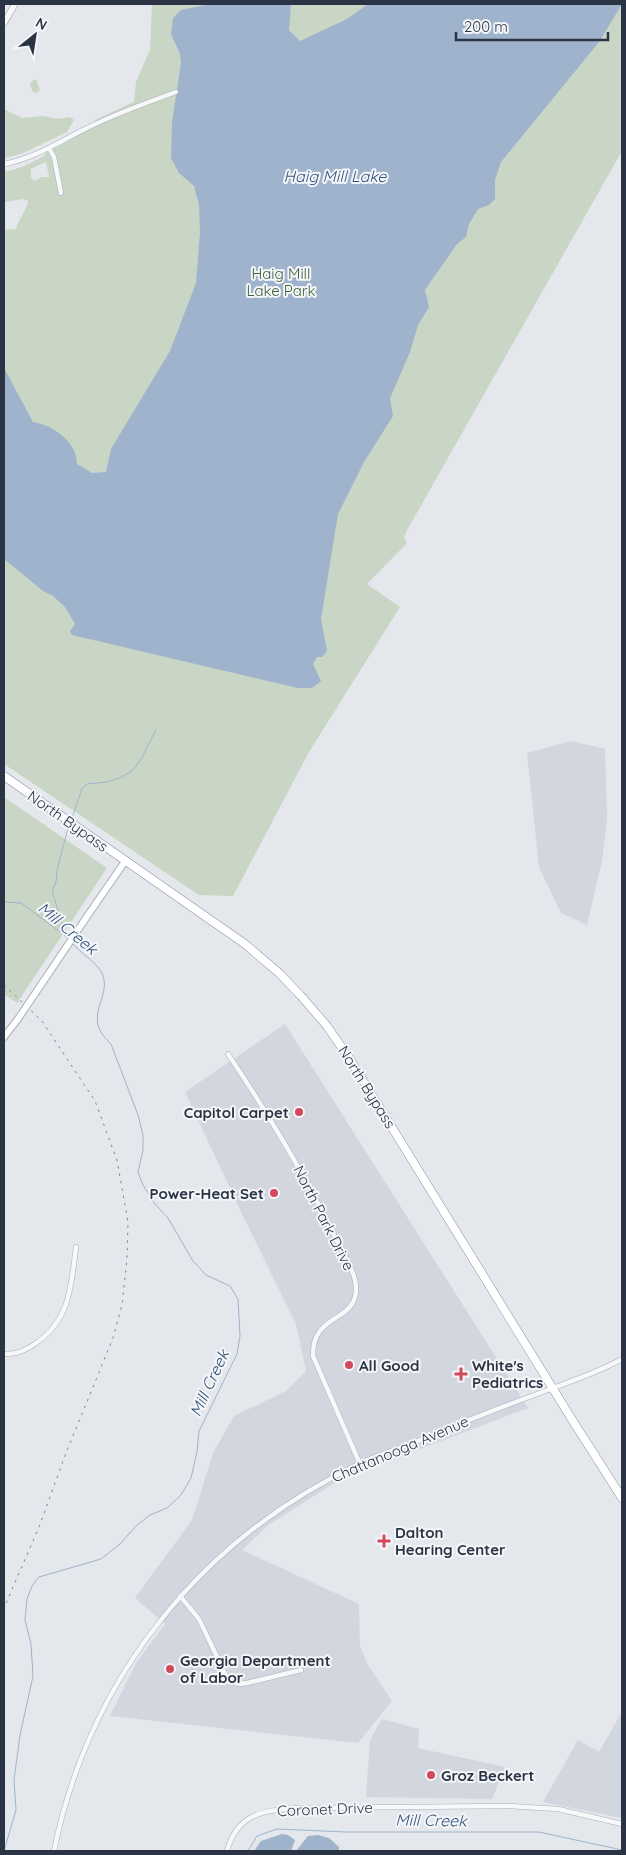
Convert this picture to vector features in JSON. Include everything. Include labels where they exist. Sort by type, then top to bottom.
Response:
[{"type":"highway","name":"North Bypass","points":[[4,776],[245,944],[284,979],[327,1026],[351,1061],[622,1498]]},
{"type":"main road","points":[[4,1037],[18,1020],[126,860]]},
{"type":"street","points":[[4,23],[15,4]]},
{"type":"street","points":[[4,164],[18,162],[119,113],[176,92]]},
{"type":"street","points":[[49,148],[54,157],[61,193]]},
{"type":"street","name":"North Park Drive","points":[[228,1054],[254,1092],[299,1166],[356,1280],[356,1294],[353,1302],[344,1313],[320,1329],[313,1349],[314,1356],[360,1464]]},
{"type":"street","points":[[4,1354],[22,1352],[46,1336],[65,1311],[69,1297],[76,1247]]},
{"type":"street","name":"Chattanooga Avenue","points":[[54,1851],[77,1767],[99,1717],[129,1662],[180,1596],[220,1556],[257,1525],[309,1490],[360,1464],[585,1377],[622,1359]]},
{"type":"street","points":[[180,1596],[199,1619],[222,1671],[232,1682],[239,1684],[248,1683],[301,1670]]},
{"type":"street","name":"Coronet Drive","points":[[227,1851],[234,1833],[240,1824],[256,1814],[298,1808],[528,1807],[558,1809],[622,1824]]},
{"type":"shaded area","points":[[571,741],[605,749],[607,819],[602,861],[587,925],[561,913],[539,867],[527,753]]},
{"type":"shaded area","points":[[285,1024],[528,1408],[339,1480],[267,1526],[242,1550],[359,1604],[360,1646],[368,1665],[392,1701],[358,1743],[110,1716],[136,1663],[165,1624],[135,1598],[192,1520],[213,1453],[234,1416],[286,1391],[306,1371],[296,1324],[185,1092]]},
{"type":"shaded area","points":[[622,1712],[622,1818],[543,1802],[578,1740],[599,1752]]},
{"type":"shaded area","points":[[382,1719],[419,1729],[418,1748],[505,1767],[492,1799],[366,1797],[370,1740]]},
{"type":"green space","name":"Haig Mill Lake Park","points":[[152,4],[622,4],[622,151],[406,532],[404,538],[407,543],[367,584],[400,607],[309,752],[233,896],[199,895],[4,764],[4,230],[16,229],[28,201],[23,199],[4,202],[4,172],[36,161],[45,155],[45,152],[96,124],[95,120],[134,102],[136,82],[150,50]],"holes":[[[46,162],[49,177],[42,177],[34,181],[31,177],[31,169]]]},
{"type":"green space","points":[[35,79],[40,90],[36,93],[32,91],[30,83]]},
{"type":"green space","points":[[4,109],[22,118],[43,116],[59,119],[70,117],[74,120],[67,132],[21,154],[4,158]]},
{"type":"green space","points":[[4,797],[107,868],[17,1003],[4,994]]},
{"type":"water","name":"Haig Mill Lake","points":[[210,4],[291,4],[289,30],[300,41],[347,19],[368,4],[622,4],[599,42],[501,162],[495,180],[495,199],[489,205],[478,209],[469,224],[466,237],[457,244],[425,290],[429,307],[418,325],[410,352],[390,398],[393,416],[364,462],[338,514],[321,619],[327,651],[322,657],[317,657],[313,664],[321,681],[312,688],[298,688],[72,635],[70,631],[75,624],[65,607],[4,559],[4,368],[33,422],[48,427],[68,441],[73,448],[77,464],[92,473],[106,472],[111,449],[170,351],[196,283],[200,232],[199,205],[194,186],[179,173],[171,158],[172,122],[181,63],[180,54],[171,34],[173,18],[181,10]]},
{"type":"water","points":[[282,1834],[288,1835],[295,1840],[291,1851],[254,1851],[261,1841]]},
{"type":"water","points":[[318,1835],[329,1838],[339,1847],[339,1851],[296,1851],[308,1836]]},
{"type":"waterway","points":[[72,818],[82,789],[87,784],[107,782],[122,777],[133,770],[140,761],[156,730]]},
{"type":"waterway","points":[[63,933],[63,926],[52,891],[56,882],[57,870],[69,824]]},
{"type":"waterway","name":"Mill Creek","points":[[4,902],[21,903],[68,939]]},
{"type":"waterway","name":"Mill Creek","points":[[4,1851],[16,1810],[14,1780],[20,1735],[33,1676],[31,1644],[25,1620],[27,1599],[32,1586],[39,1577],[101,1559],[120,1544],[136,1526],[150,1515],[167,1508],[181,1495],[191,1478],[197,1452],[199,1431],[237,1354],[240,1336],[238,1299],[230,1286],[206,1275],[193,1261],[168,1218],[155,1204],[143,1185],[138,1172],[143,1150],[143,1135],[138,1115],[111,1044],[102,1034],[98,1024],[97,1015],[104,989],[104,980],[99,968],[73,944]]},
{"type":"waterway","name":"Mill Creek","points":[[248,1851],[257,1836],[277,1829],[346,1832],[539,1832],[622,1850]]},
{"type":"railway","points":[[4,985],[42,1021],[95,1101],[117,1160],[128,1222],[127,1259],[122,1305],[113,1338],[66,1453],[39,1527],[4,1608]]},
{"type":"place","name":"Capitol Carpet","points":[[299,1112]]},
{"type":"place","name":"Power-Heat Set","points":[[274,1193]]},
{"type":"place","name":"All Good","points":[[349,1365]]},
{"type":"place","name":"White's Pediatrics","points":[[461,1374]]},
{"type":"place","name":"Dalton Hearing Center","points":[[384,1541]]},
{"type":"place","name":"Georgia Department of Labor","points":[[170,1669]]},
{"type":"place","name":"Groz Beckert","points":[[431,1775]]}]
